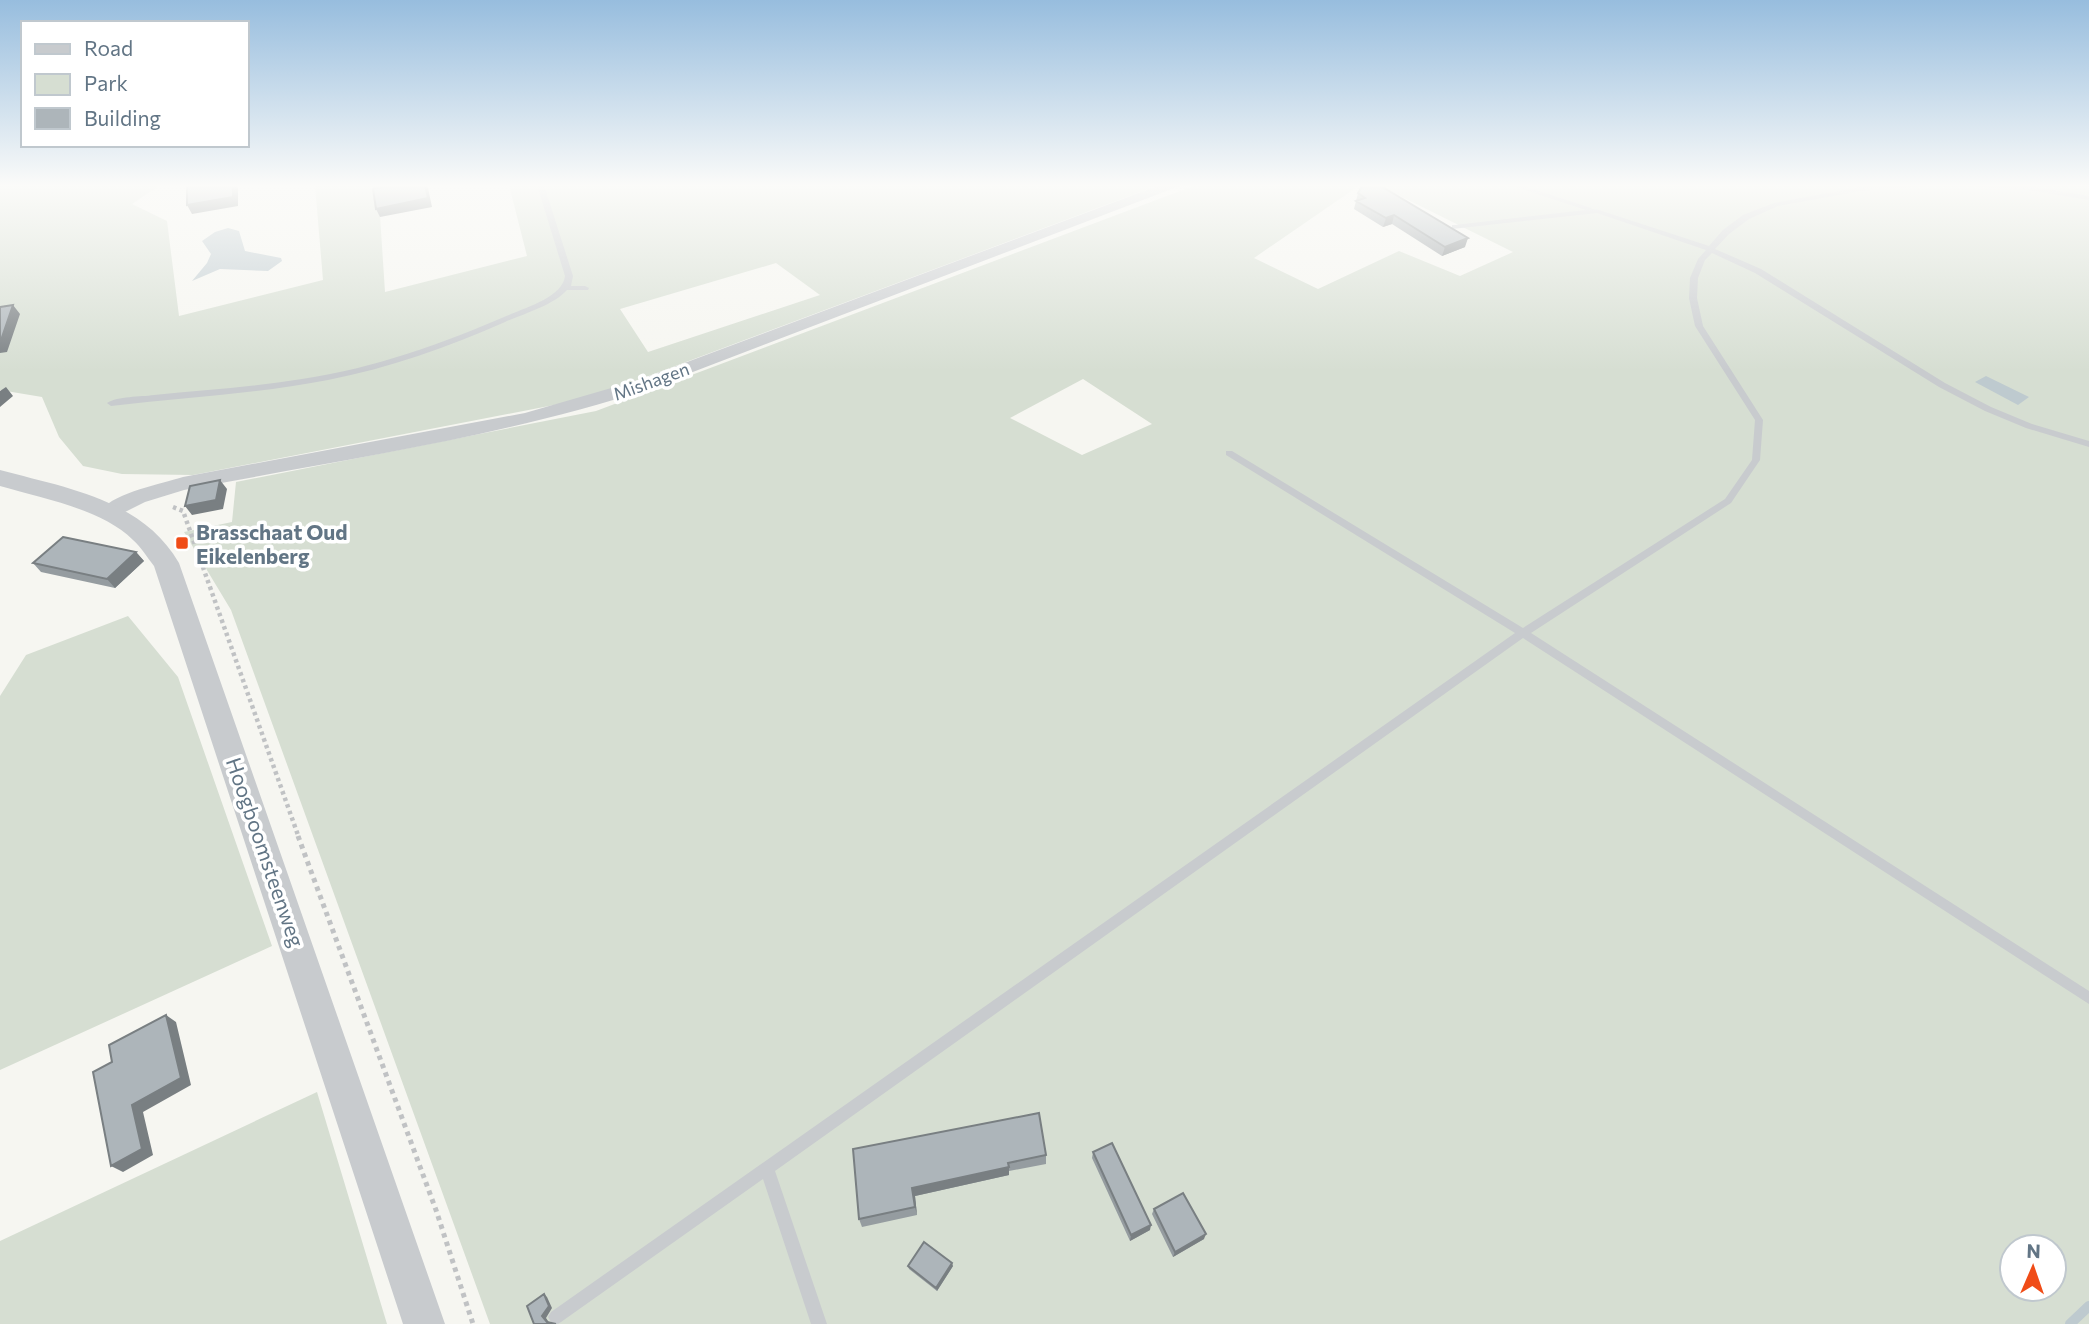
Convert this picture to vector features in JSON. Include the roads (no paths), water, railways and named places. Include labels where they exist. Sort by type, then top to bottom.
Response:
[{"type":"street","name":"Mishagen","points":[[109,513],[138,497],[183,484],[534,417],[581,405],[645,384],[1010,247]]},
{"type":"street","name":"Hoogboomsteenweg","points":[[0,478],[90,504],[109,513],[142,533],[155,548],[173,580],[424,1324]]},
{"type":"lane","points":[[111,402],[273,386],[332,377],[419,352],[514,316],[560,293],[568,284],[569,276],[560,247]]},
{"type":"lane","points":[[1703,247],[1758,271],[1942,385],[1977,403],[2029,426],[2089,444]]},
{"type":"lane","points":[[556,1317],[1523,633],[1728,501],[1756,460],[1759,420],[1699,326],[1693,299],[1693,278],[1712,247]]},
{"type":"lane","points":[[565,288],[586,288]]},
{"type":"lane","points":[[1229,453],[1523,633],[2089,998]]},
{"type":"lane","points":[[767,1169],[819,1324]]},
{"type":"waterway","points":[[2070,1324],[2089,1306]]},
{"type":"place","name":"Brasschaat Oud Eikelenberg","points":[[182,543]]}]
